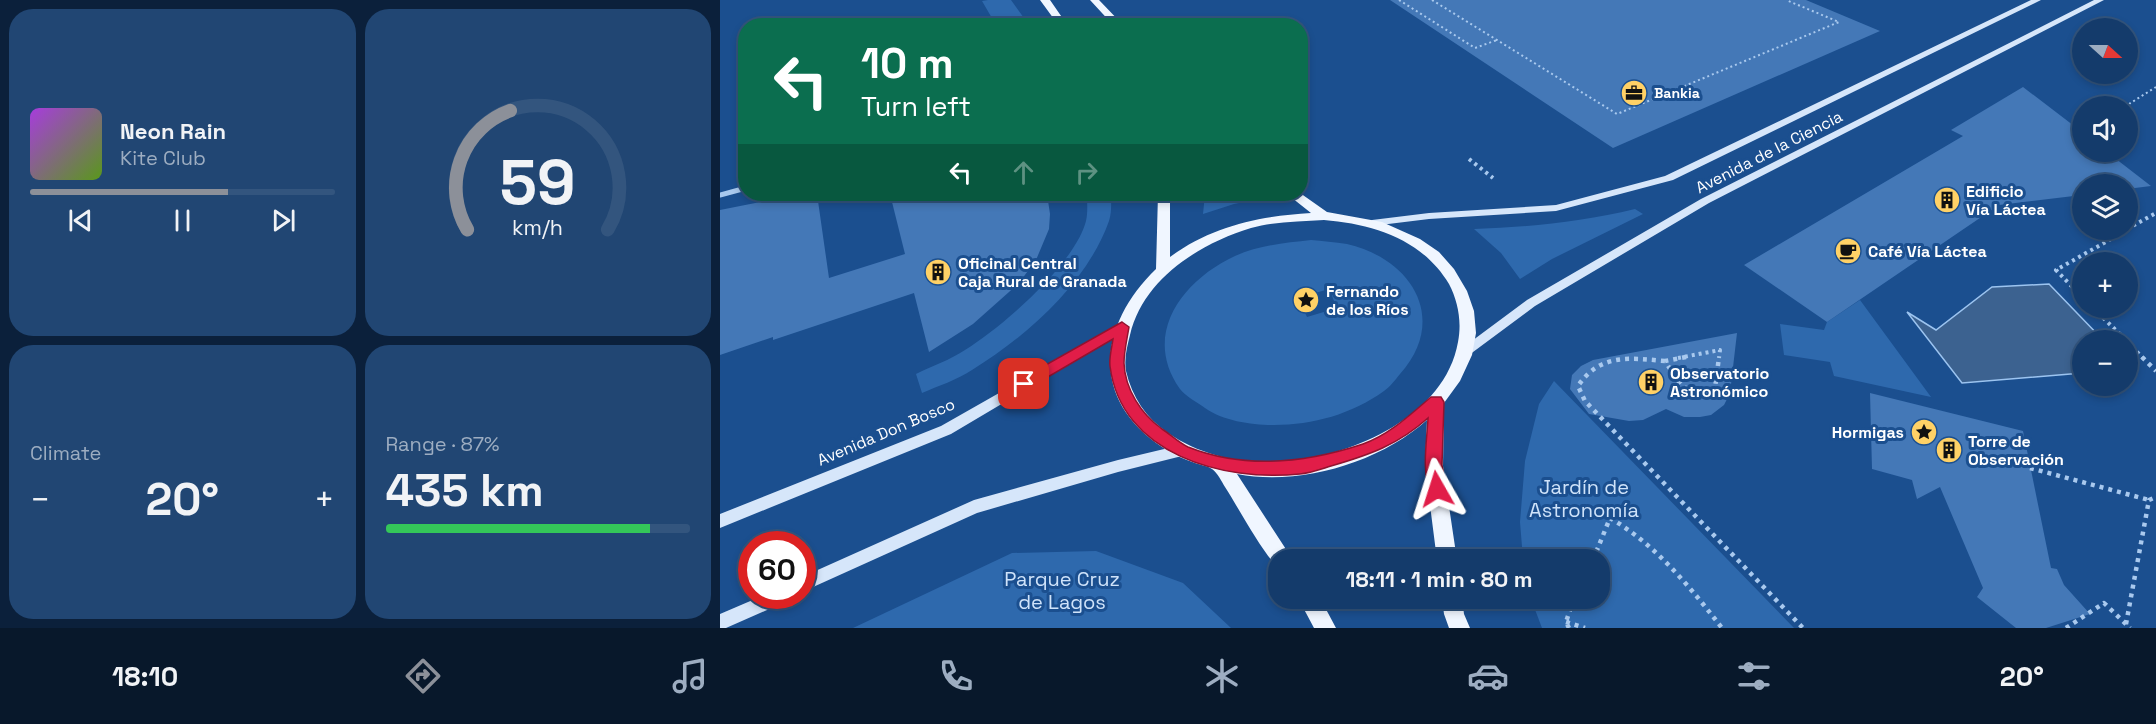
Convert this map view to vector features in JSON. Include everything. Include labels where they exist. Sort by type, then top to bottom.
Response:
[{"type":"main road","points":[[1044,0],[1058,18]]},
{"type":"main road","points":[[1094,0],[1112,18]]},
{"type":"main road","name":"Avenida de la Ciencia","points":[[1372,223],[1429,216],[1556,208],[1669,178],[2037,0]]},
{"type":"main road","name":"Avenida de la Ciencia","points":[[1465,352],[1532,303],[1705,201],[2100,0]]},
{"type":"main road","points":[[1163,270],[1164,201]]},
{"type":"main road","points":[[1303,201],[1324,216]]},
{"type":"main road","points":[[1324,216],[1372,223],[1416,242],[1444,263],[1458,283],[1467,305],[1469,328],[1465,352],[1455,377],[1436,402],[1407,428],[1369,448],[1302,467],[1260,470],[1220,464],[1181,451],[1145,425],[1125,398],[1117,364],[1122,327],[1138,297],[1163,270],[1191,250],[1222,234],[1274,219],[1324,216]]},
{"type":"main road","name":"Avenida Don Bosco","points":[[720,521],[946,430],[1122,327]]},
{"type":"main road","points":[[1436,402],[1434,465],[1445,549]]},
{"type":"main road","points":[[816,579],[974,507],[1118,466],[1181,451]]},
{"type":"main road","points":[[1220,464],[1276,549]]},
{"type":"main road","points":[[720,622],[750,609]]},
{"type":"main road","points":[[1315,609],[1326,628]]},
{"type":"main road","points":[[1453,609],[1460,628]]},
{"type":"street","points":[[720,195],[738,190]]},
{"type":"path","points":[[1399,0],[1475,48],[1497,40]]},
{"type":"path","points":[[1432,0],[1617,114],[1839,22],[1786,0]]},
{"type":"path","points":[[1436,30],[1442,28]]},
{"type":"path","points":[[2138,98],[2156,87]]},
{"type":"path","points":[[1469,159],[1493,178]]},
{"type":"path","points":[[2138,223],[2156,213]]},
{"type":"path","points":[[2148,218],[2156,221]]},
{"type":"path","points":[[2087,252],[2108,240]]},
{"type":"path","points":[[2072,261],[2056,270],[2072,287]]},
{"type":"path","points":[[2103,318],[2115,330]]},
{"type":"path","points":[[1665,361],[1684,389],[1701,394],[1715,388],[1720,350],[1665,361],[1625,358],[1608,361],[1594,366],[1584,375],[1578,386],[1586,401],[1803,628]]},
{"type":"path","points":[[2138,353],[2156,371]]},
{"type":"path","points":[[2030,468],[2148,500],[2156,497]]},
{"type":"path","points":[[2128,626],[2148,500]]},
{"type":"path","points":[[1600,513],[1623,525],[1684,580],[1722,628]]},
{"type":"path","points":[[1597,549],[1610,518]]},
{"type":"path","points":[[1610,586],[1615,588]]},
{"type":"path","points":[[2066,628],[2104,603],[2128,626]]},
{"type":"path","points":[[1569,628],[1566,622],[1570,609]]},
{"type":"path","points":[[1566,622],[1585,628]]},
{"type":"green space","points":[[1011,0],[1024,18],[992,18],[982,1]]},
{"type":"green space","points":[[1087,201],[1111,201],[1111,214],[1099,244],[1086,266],[1053,306],[1014,341],[972,370],[922,393],[916,374],[953,357],[980,340],[1017,310],[1053,275],[1079,238],[1087,218]]},
{"type":"green space","points":[[1204,201],[1249,201],[1234,204],[1203,214]]},
{"type":"green space","points":[[1635,209],[1643,214],[1552,259],[1520,279],[1501,253],[1474,229],[1555,223]]},
{"type":"green space","points":[[1311,240],[1347,244],[1370,252],[1390,263],[1405,277],[1416,294],[1422,313],[1422,333],[1414,353],[1400,374],[1386,389],[1359,406],[1332,417],[1303,423],[1265,425],[1238,421],[1212,412],[1182,392],[1169,368],[1165,348],[1167,329],[1173,311],[1184,294],[1216,266],[1244,252],[1282,243]],"holes":[[[1329,289],[1337,308],[1307,317],[1298,298]]]},
{"type":"green space","points":[[1860,300],[1931,397],[1834,376],[1830,362],[1784,355],[1780,324],[1824,330],[1827,322]]},
{"type":"green space","name":"Jardín de Astronomía","points":[[1554,381],[1794,628],[1542,628],[1535,609],[1610,609],[1610,549],[1522,549],[1520,522],[1525,461],[1539,404]]},
{"type":"green space","name":"Parque Cruz de Lagos","points":[[1096,551],[1183,583],[1231,628],[853,628],[1012,553]]},
{"type":"shaded area","points":[[2049,284],[2072,308],[2072,318],[2082,318],[2093,330],[2072,330],[2072,374],[1962,383],[1907,312],[1936,330],[1992,287]]},
{"type":"building","name":"Bankia","points":[[1390,0],[1806,0],[1880,31],[1613,148]]},
{"type":"building","name":"Edificio Vía Láctea","points":[[2023,87],[2072,124],[2072,162],[2120,162],[2135,174],[2072,174],[2072,196],[1999,205],[1827,322],[1744,265],[1963,136],[1951,130]]},
{"type":"building","name":"Edificio Vía Láctea","points":[[2138,176],[2151,186],[2138,188]]},
{"type":"building","name":"Oficinal Central Caja Rural de Granada","points":[[766,201],[818,201],[829,278],[905,254],[892,201],[1048,201],[1050,214],[1049,229],[1036,260],[1019,283],[973,324],[929,352],[914,293],[773,340],[773,337],[720,355],[720,210]]},
{"type":"building","name":"Observatorio Astronómico","points":[[1737,333],[1730,393],[1724,405],[1711,415],[1684,417],[1666,409],[1643,420],[1629,421],[1589,414],[1570,389],[1572,375],[1581,366],[1593,360]]},
{"type":"building","points":[[1870,393],[2023,431],[2051,568],[2057,569],[2064,585],[2090,614],[2046,628],[2016,628],[1977,597],[1983,588],[1940,487],[1917,499],[1912,480],[1872,469]]},
{"type":"place","name":"Bankia","points":[[1634,93]]},
{"type":"place","name":"Edificio Vía Láctea","points":[[1947,200]]},
{"type":"place","name":"Café Vía Láctea","points":[[1848,251]]},
{"type":"place","name":"Oficinal Central Caja Rural de Granada","points":[[938,272]]},
{"type":"place","name":"Fernando de los Ríos","points":[[1306,300]]},
{"type":"place","name":"Observatorio Astronómico","points":[[1651,382]]},
{"type":"place","name":"Hormigas","points":[[1924,432]]},
{"type":"place","name":"Torre de Observación","points":[[1949,450]]},
{"type":"route","points":[[1024,384],[1122,327],[1117,364],[1125,398],[1145,425],[1181,451],[1220,464],[1260,470],[1302,467],[1369,448],[1407,428],[1436,402],[1434,465],[1437,489]]}]
